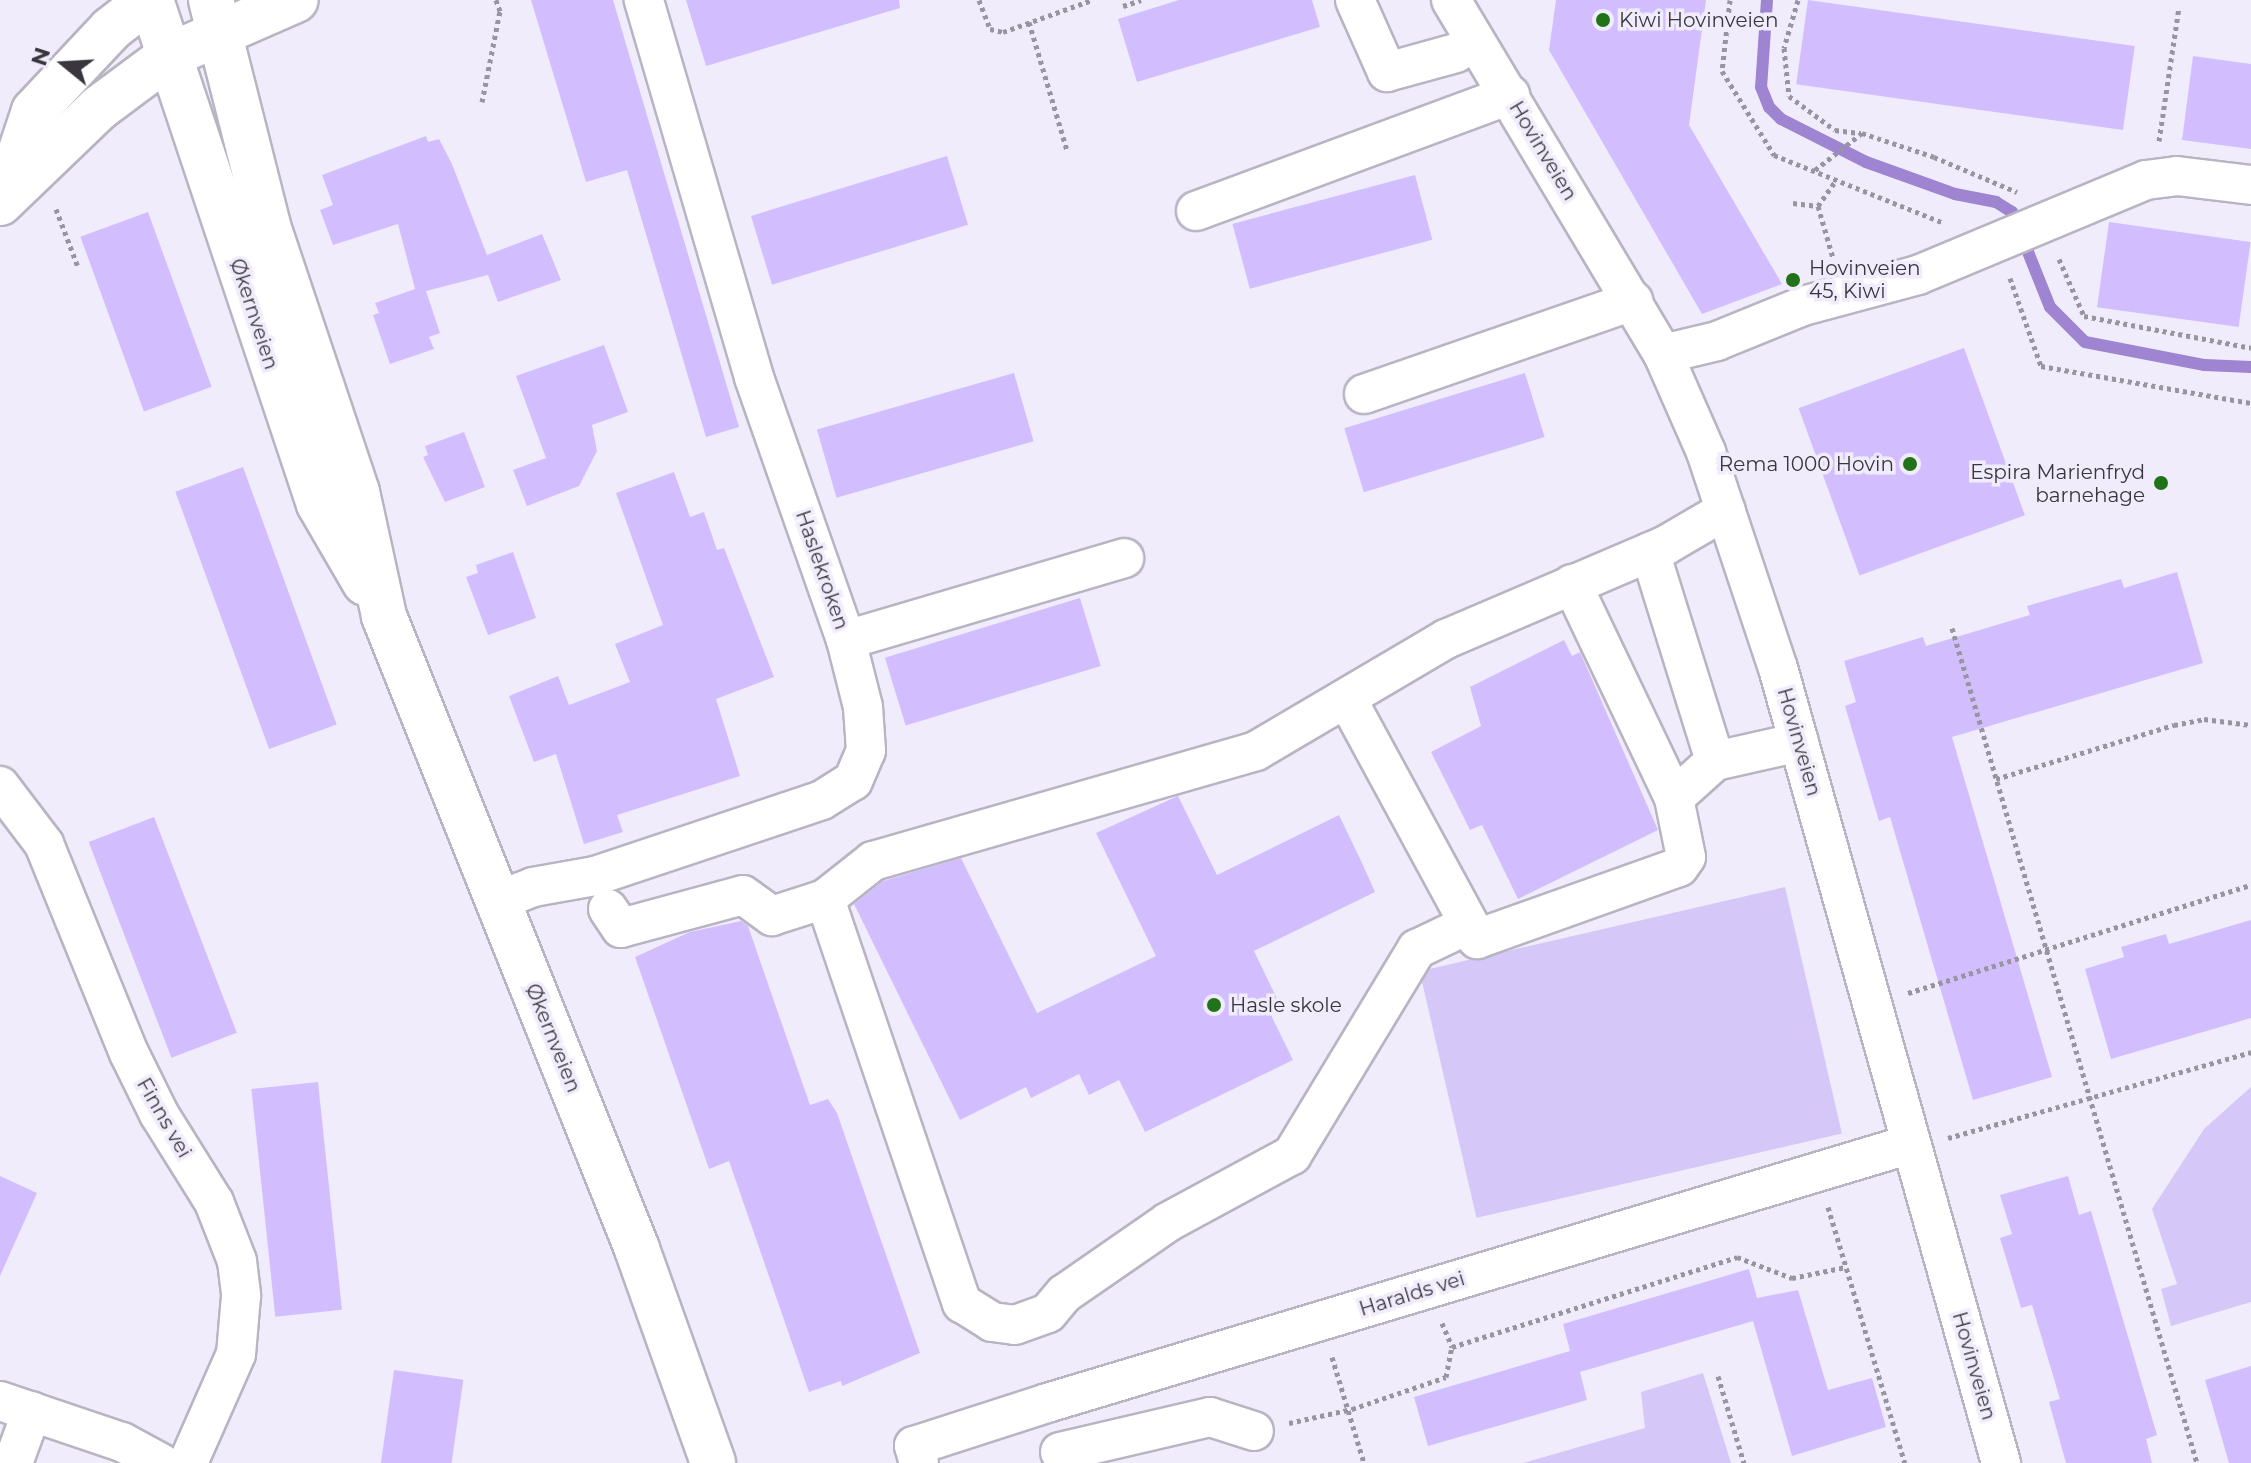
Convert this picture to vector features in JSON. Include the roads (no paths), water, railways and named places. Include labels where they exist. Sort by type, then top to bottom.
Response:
[{"type":"main road","name":"Økernveien","points":[[150,0],[319,504],[384,616],[637,1249],[713,1463]]},
{"type":"main road","points":[[2,201],[34,111],[111,29],[150,0]]},
{"type":"main road","points":[[2,201],[99,108],[170,55],[215,16],[296,0]]},
{"type":"main road","name":"Økernveien","points":[[215,16],[268,226],[357,492],[384,616]]},
{"type":"street","name":"Haslekroken","points":[[497,901],[703,840],[822,800],[853,781],[866,751],[866,731],[846,640],[754,377],[644,0]]},
{"type":"street","points":[[1355,0],[1387,72],[1486,71]]},
{"type":"street","name":"Hovinveien","points":[[1451,0],[1486,71],[1633,301],[1663,354],[1726,510],[1927,1142],[2001,1463]]},
{"type":"street","name":"Hovinveien","points":[[1480,0],[1486,71]]},
{"type":"street","points":[[1196,211],[1486,71]]},
{"type":"street","points":[[1663,354],[1717,341],[1798,293],[1918,275],[2153,179],[2177,176],[2251,185]]},
{"type":"street","points":[[1364,394],[1633,301]]},
{"type":"street","points":[[608,909],[621,928],[743,895],[772,916],[825,899],[873,861],[1256,751],[1348,701],[1446,639],[1650,552],[1726,510]]},
{"type":"street","points":[[1650,552],[1715,761]]},
{"type":"street","points":[[846,640],[1124,558]]},
{"type":"street","points":[[1348,701],[1477,939],[1489,939],[1679,867],[1686,857],[1674,798],[1572,584]]},
{"type":"street","points":[[1674,798],[1715,761],[1799,742]]},
{"type":"street","name":"Finns vei","points":[[0,786],[44,844],[129,1053],[159,1114],[214,1202],[237,1261],[241,1296],[236,1354],[188,1463]]},
{"type":"street","points":[[825,899],[962,1303],[992,1322],[1015,1325],[1048,1313],[1064,1294],[1168,1222],[1292,1155],[1417,949],[1467,925]]},
{"type":"street","name":"Haralds vei","points":[[917,1455],[1047,1403],[1927,1142]]},
{"type":"street","points":[[1047,1403],[1062,1458],[1210,1417],[1254,1431]]},
{"type":"street","points":[[13,1463],[16,1406],[122,1442],[161,1463]]},
{"type":"waterway","points":[[1767,0],[1761,87],[1769,107],[1781,119],[1866,162],[1955,194],[1996,202],[2012,212],[2050,307],[2085,342],[2205,365],[2251,367]]},
{"type":"place","name":"Kiwi Hovinveien","points":[[1603,20]]},
{"type":"place","name":"Hovinveien 45, Kiwi","points":[[1793,280]]},
{"type":"place","name":"Rema 1000 Hovin","points":[[1910,464]]},
{"type":"place","name":"Espira Marienfryd barnehage","points":[[2161,483]]},
{"type":"place","name":"Hasle skole","points":[[1214,1005]]}]
